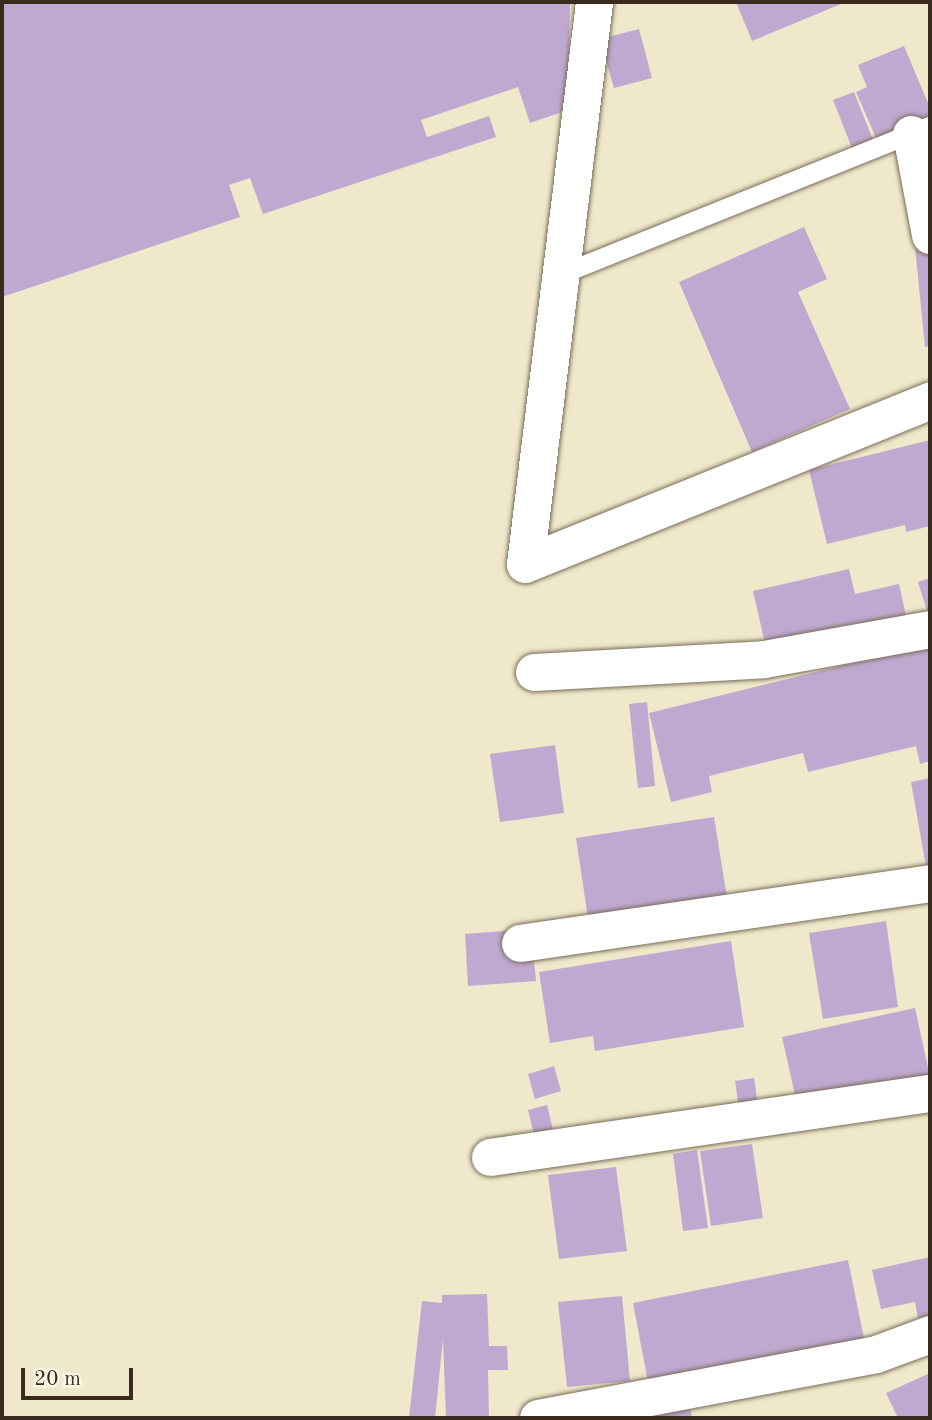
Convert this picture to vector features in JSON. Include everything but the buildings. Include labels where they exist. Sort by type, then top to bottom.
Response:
[{"type":"street","points":[[594,2],[524,564],[930,400]]},
{"type":"street","points":[[921,130],[930,235]]},
{"type":"street","points":[[534,672],[764,659],[930,629]]},
{"type":"street","points":[[520,943],[930,883]]},
{"type":"street","points":[[490,1157],[930,1093]]},
{"type":"street","points":[[538,1418],[876,1354],[930,1334]]},
{"type":"lane","points":[[561,274],[921,130]]}]
